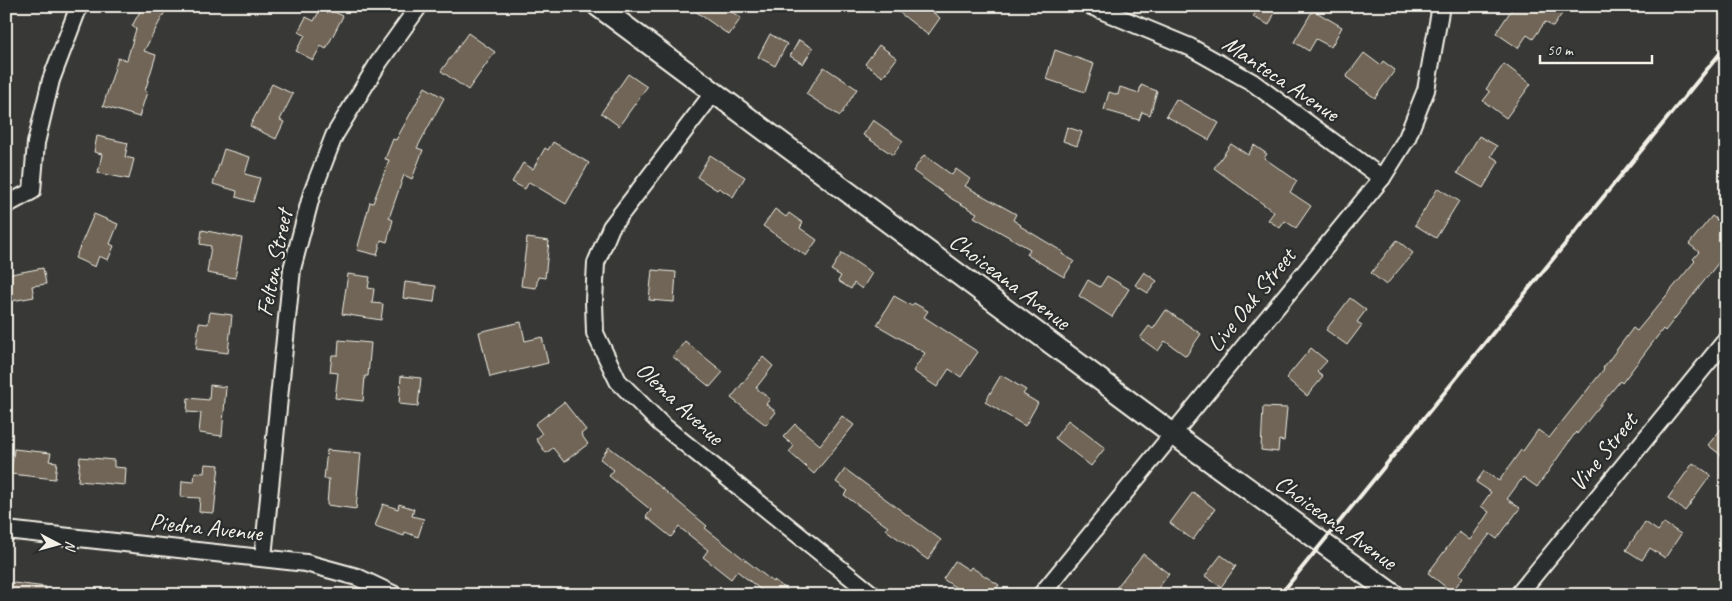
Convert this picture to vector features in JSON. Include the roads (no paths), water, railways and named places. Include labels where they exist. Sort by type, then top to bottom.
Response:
[{"type":"street","points":[[6,205],[32,191],[36,143],[51,80],[79,6]]},
{"type":"street","name":"Felton Street","points":[[262,557],[292,269],[312,193],[334,136],[379,62],[419,6]]},
{"type":"street","name":"Choiceana Avenue","points":[[598,6],[1173,434],[1394,595]]},
{"type":"street","name":"Manteca Avenue","points":[[1091,6],[1190,47],[1252,82],[1382,178]]},
{"type":"street","name":"Live Oak Street","points":[[1040,595],[1382,178],[1407,138],[1426,90],[1441,6]]},
{"type":"street","name":"Olema Avenue","points":[[714,92],[611,228],[596,263],[595,333],[618,381],[661,424],[873,595]]},
{"type":"street","name":"Vine Street","points":[[1518,595],[1726,340]]},
{"type":"street","name":"Piedra Avenue","points":[[6,530],[306,563],[357,578],[395,595]]},
{"type":"railway","points":[[1280,595],[1726,46]]}]
